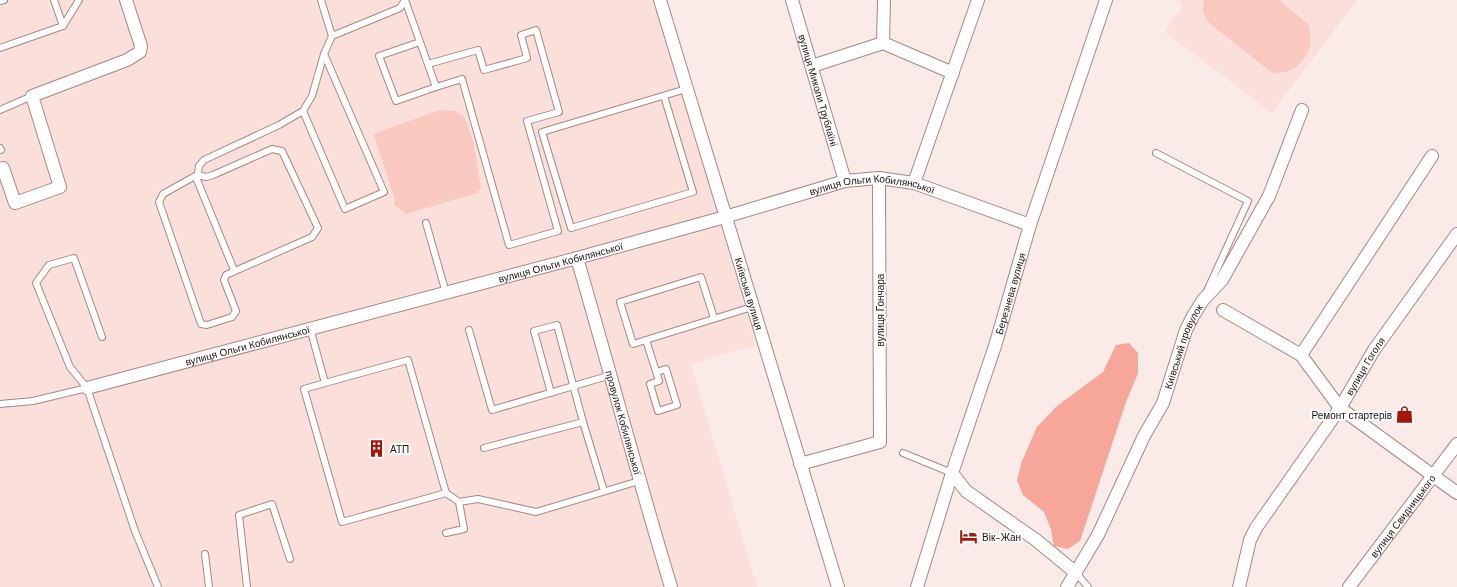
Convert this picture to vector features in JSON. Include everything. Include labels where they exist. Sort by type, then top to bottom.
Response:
[{"type":"street","points":[[2,168],[16,203],[60,187],[32,96],[127,60],[140,52],[140,46],[126,0]]},
{"type":"street","name":"Київська вулиця","points":[[660,0],[838,587]]},
{"type":"street","name":"вулиця Миколи Трублаїні","points":[[792,0],[845,181]]},
{"type":"street","points":[[883,43],[884,0]]},
{"type":"street","points":[[914,183],[954,73],[978,0]]},
{"type":"street","name":"Березнева вулиця","points":[[917,587],[952,473],[995,346],[1030,225],[1106,0]]},
{"type":"street","points":[[812,66],[883,43],[954,73]]},
{"type":"street","name":"Київський провулок","points":[[1067,587],[1098,535],[1144,436],[1163,403],[1186,330],[1193,316],[1204,300],[1222,280],[1270,196],[1302,110]]},
{"type":"street","points":[[1301,355],[1432,156]]},
{"type":"street","name":"вулиця Ольги Кобилянської","points":[[87,388],[577,258],[725,217],[845,181],[879,178],[914,183],[1030,225]]},
{"type":"street","name":"вулиця Гончара","points":[[800,464],[880,442],[879,178]]},
{"type":"street","name":"вулиця Гоголя","points":[[1239,587],[1250,540],[1256,528],[1340,408],[1374,350],[1457,234]]},
{"type":"street","name":"провулок Кобилянської","points":[[577,258],[611,375],[639,481],[671,587]]},
{"type":"street","points":[[1223,310],[1301,355],[1340,408],[1457,493]]},
{"type":"street","name":"вулиця Свидницького","points":[[1349,587],[1457,444]]},
{"type":"street","points":[[952,473],[966,491],[1036,540],[1076,573]]},
{"type":"lane","points":[[0,1],[4,0]]},
{"type":"lane","points":[[54,0],[63,26]]},
{"type":"lane","points":[[0,48],[63,26],[79,0]]},
{"type":"lane","points":[[234,270],[197,180],[199,166],[204,160],[279,125],[303,111],[312,96],[324,54],[332,36],[321,0]]},
{"type":"lane","points":[[332,36],[400,8],[405,0]]},
{"type":"lane","points":[[405,0],[436,87]]},
{"type":"lane","points":[[420,42],[379,56],[396,101],[462,79],[509,245],[558,231],[527,121],[559,112],[536,30],[521,35],[527,58],[484,70],[478,50],[428,64]]},
{"type":"lane","points":[[303,111],[345,209],[384,192],[324,54]]},
{"type":"lane","points":[[664,96],[693,192],[571,228],[542,132],[686,89]]},
{"type":"lane","points":[[0,110],[32,96]]},
{"type":"lane","points":[[272,149],[282,151],[318,228],[312,237],[234,270],[226,275],[224,280],[236,311],[232,317],[207,325],[201,324],[159,202],[163,194],[197,175],[206,177],[213,175],[272,149]]},
{"type":"lane","points":[[1156,153],[1248,201],[1204,300]]},
{"type":"lane","points":[[426,223],[446,292]]},
{"type":"lane","points":[[102,337],[74,258],[49,265],[36,283],[70,367],[87,388],[135,531],[158,587]]},
{"type":"lane","points":[[714,318],[701,277],[620,302],[633,344],[752,307]]},
{"type":"lane","points":[[551,393],[534,331],[557,325],[583,422],[604,491]]},
{"type":"lane","points":[[310,328],[325,383]]},
{"type":"lane","points":[[469,330],[492,410],[611,375]]},
{"type":"lane","points":[[646,340],[659,381],[650,384],[658,411],[677,405],[666,369],[657,372]]},
{"type":"lane","points":[[446,493],[342,522],[304,389],[408,360],[446,493],[459,502],[478,499],[536,512],[639,481]]},
{"type":"lane","points":[[0,404],[33,401],[87,388]]},
{"type":"lane","points":[[484,448],[583,422]]},
{"type":"lane","points":[[903,453],[952,473]]},
{"type":"lane","points":[[446,533],[464,529],[459,502]]},
{"type":"lane","points":[[247,587],[239,515],[272,504],[290,559]]},
{"type":"lane","points":[[205,554],[209,587]]},
{"type":"lane","points":[[1076,573],[1088,587]]},
{"type":"shaded area","points":[[0,0],[655,0],[756,345],[691,364],[757,587],[0,587]]},
{"type":"shaded area","points":[[1177,0],[1357,0],[1272,113],[1165,32],[1183,5]]},
{"type":"shaded area","points":[[1204,0],[1279,0],[1308,24],[1311,37],[1309,49],[1303,60],[1295,68],[1286,72],[1271,72],[1208,22],[1203,12]]},
{"type":"shaded area","points":[[440,110],[455,111],[464,116],[473,141],[481,188],[477,193],[406,214],[394,205],[395,200],[374,135],[381,131]]},
{"type":"shaded area","points":[[1129,343],[1138,353],[1138,373],[1126,402],[1080,541],[1068,549],[1054,546],[1051,529],[1044,512],[1023,495],[1017,480],[1022,461],[1037,427],[1057,406],[1103,372],[1116,345]]},
{"type":"place","name":"Ремонт стартерів","points":[[1405,415]]},
{"type":"place","name":"АТП","points":[[377,449]]},
{"type":"place","name":"Вік-Жан","points":[[969,537]]}]
